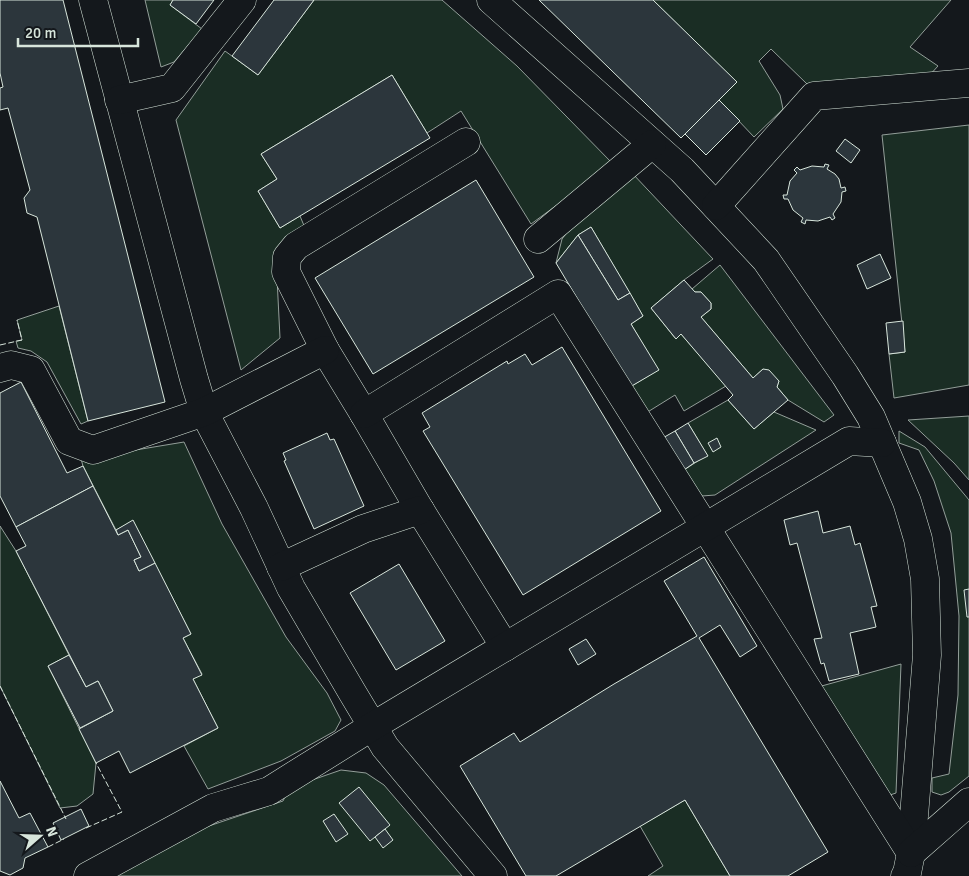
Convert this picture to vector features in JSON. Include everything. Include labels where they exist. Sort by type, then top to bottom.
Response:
[{"type":"street","points":[[93,0],[204,412],[254,508],[291,588],[385,747],[493,876]]},
{"type":"street","points":[[119,100],[172,88],[242,0]]},
{"type":"street","points":[[491,0],[682,170],[766,260],[845,375],[871,417],[907,502],[918,539],[925,578],[927,655],[908,870]]},
{"type":"street","points":[[716,206],[814,96],[969,83]]},
{"type":"street","points":[[466,142],[296,246],[287,257],[286,272],[325,350],[420,510],[505,647]]},
{"type":"street","points":[[538,238],[652,144]]},
{"type":"street","points":[[364,414],[558,294],[706,526],[908,870]]},
{"type":"street","points":[[0,368],[11,365],[31,370],[69,441],[93,450],[204,412],[325,350]]},
{"type":"street","points":[[88,876],[213,808],[269,792],[373,726],[849,440],[882,443]]},
{"type":"street","points":[[281,567],[363,529],[420,510]]},
{"type":"street","points":[[908,870],[969,802]]},
{"type":"green space","points":[[145,0],[173,0],[170,5],[202,29],[174,62],[161,67]]},
{"type":"green space","points":[[314,0],[442,0],[517,66],[613,164],[531,224],[461,111],[427,133],[392,75],[261,154],[277,179],[258,191],[280,228],[300,216],[305,228],[277,278],[280,338],[241,370],[176,120],[225,51],[258,75]]},
{"type":"green space","points":[[653,0],[951,0],[910,47],[938,66],[928,77],[807,84],[771,49],[759,61],[780,95],[783,109],[754,137],[719,100],[736,82]]},
{"type":"green space","points":[[969,125],[969,385],[894,398],[889,354],[905,352],[882,135]]},
{"type":"green space","points":[[632,173],[713,259],[684,280],[651,308],[675,338],[681,334],[726,386],[684,411],[675,395],[646,413],[630,387],[658,370],[631,324],[643,316],[591,227],[578,235],[556,263],[562,239],[577,220]]},
{"type":"green space","points":[[720,265],[834,415],[824,422],[788,400],[777,387],[779,381],[763,369],[753,378],[701,317],[711,309],[711,303],[701,292],[695,292],[692,289]]},
{"type":"green space","points":[[59,306],[88,421],[81,424],[47,362],[31,351],[18,348],[16,341],[22,340],[17,320]]},
{"type":"green space","points":[[728,400],[754,429],[774,412],[816,430],[715,495],[702,496],[681,472],[707,455],[688,423]]},
{"type":"green space","points":[[969,416],[969,480],[954,463],[908,420]]},
{"type":"green space","points":[[899,431],[925,447],[969,500],[969,776],[949,792],[941,795],[932,792],[932,778],[949,774],[958,695],[959,616],[951,533],[934,481],[919,450],[899,443]]},
{"type":"green space","points":[[184,442],[222,524],[286,637],[327,693],[341,720],[335,731],[281,761],[208,789],[184,746],[218,728],[193,679],[202,674],[183,638],[191,634],[133,521],[116,530],[81,459]]},
{"type":"green space","points":[[0,526],[16,551],[69,655],[48,666],[96,763],[93,794],[77,806],[60,808],[0,686]]},
{"type":"green space","points":[[901,664],[896,793],[881,798],[818,687]]},
{"type":"green space","points":[[341,770],[366,773],[384,785],[462,876],[114,876],[200,829],[283,801],[289,788]]},
{"type":"green space","points":[[685,800],[730,876],[648,876],[663,866],[640,826]]},
{"type":"building","points":[[0,0],[63,0],[165,402],[88,421],[37,217],[27,213],[24,198],[30,190],[8,108],[0,110],[0,88],[3,87],[0,73]]},
{"type":"building","points":[[173,0],[214,0],[196,24],[170,5]]},
{"type":"building","points":[[274,0],[314,0],[258,75],[232,56]]},
{"type":"building","points":[[539,0],[653,0],[737,82],[681,138]]},
{"type":"building","points":[[392,75],[430,138],[280,228],[258,191],[277,179],[261,154]]},
{"type":"building","points":[[719,100],[740,121],[706,155],[685,134]]},
{"type":"building","points":[[845,139],[860,150],[851,163],[836,151]]},
{"type":"building","points":[[825,164],[829,165],[827,169],[835,174],[839,179],[841,188],[845,187],[846,191],[842,192],[841,202],[833,214],[835,218],[832,220],[830,217],[818,221],[806,220],[805,224],[801,222],[803,218],[793,210],[788,199],[784,199],[783,195],[787,195],[790,181],[797,173],[794,170],[797,167],[800,170],[812,166],[824,167]]},
{"type":"building","points":[[476,180],[534,277],[373,374],[315,278]]},
{"type":"building","points":[[591,227],[630,293],[618,300],[578,235]]},
{"type":"building","points":[[578,235],[618,300],[630,293],[643,316],[631,324],[659,370],[630,387],[556,263]]},
{"type":"building","points":[[880,254],[891,278],[867,289],[857,265]]},
{"type":"building","points":[[684,280],[695,292],[701,292],[711,303],[711,309],[701,317],[753,378],[763,369],[769,370],[779,381],[777,387],[788,400],[754,429],[728,400],[733,395],[681,334],[676,339],[651,308]]},
{"type":"building","points":[[903,321],[905,352],[889,354],[886,323]]},
{"type":"building","points":[[562,347],[661,511],[523,595],[423,431],[430,427],[422,413],[507,361],[508,364],[525,354],[532,365]]},
{"type":"building","points":[[21,382],[67,473],[83,466],[93,486],[16,527],[0,496],[0,393]]},
{"type":"building","points":[[688,423],[708,456],[694,463],[675,431]]},
{"type":"building","points":[[675,431],[694,463],[681,472],[661,439]]},
{"type":"building","points":[[327,433],[330,440],[334,439],[364,506],[314,529],[284,461],[286,460],[283,453]]},
{"type":"building","points":[[717,438],[721,447],[713,452],[708,443]]},
{"type":"building","points":[[93,486],[118,535],[128,530],[141,557],[134,560],[139,571],[155,563],[191,634],[183,638],[202,675],[193,679],[218,728],[130,773],[119,751],[96,763],[79,729],[113,711],[98,681],[86,687],[16,551],[26,546],[16,527]]},
{"type":"building","points":[[818,511],[823,533],[850,526],[855,545],[860,543],[877,606],[871,607],[876,627],[850,633],[859,674],[829,681],[824,663],[821,664],[814,639],[822,638],[797,543],[790,545],[784,520]]},
{"type":"building","points":[[133,520],[155,563],[139,571],[134,560],[141,557],[128,530],[118,535],[116,530]]},
{"type":"building","points":[[704,557],[757,646],[740,657],[720,625],[699,638],[828,852],[788,876],[730,876],[685,800],[556,876],[526,876],[460,766],[514,733],[520,742],[697,636],[664,581]]},
{"type":"building","points":[[399,564],[445,641],[396,670],[350,593]]},
{"type":"building","points":[[969,589],[969,617],[967,617],[964,590]]},
{"type":"building","points":[[586,639],[596,654],[578,665],[569,649]]},
{"type":"building","points":[[69,655],[86,687],[98,681],[113,711],[80,728],[48,666]]},
{"type":"building","points":[[0,781],[19,818],[30,813],[48,847],[25,858],[23,868],[10,875],[0,871]]},
{"type":"building","points":[[359,787],[390,825],[370,841],[339,803]]},
{"type":"building","points":[[81,809],[89,826],[61,840],[53,823]]},
{"type":"building","points":[[334,814],[348,834],[336,842],[323,821]]},
{"type":"building","points":[[385,829],[393,840],[383,848],[375,837]]},
{"type":"fence","points":[[0,345],[22,340],[17,320]]},
{"type":"fence","points":[[0,686],[66,819]]},
{"type":"fence","points":[[86,828],[122,812],[96,763]]},
{"type":"fence","points":[[48,847],[64,839]]}]
